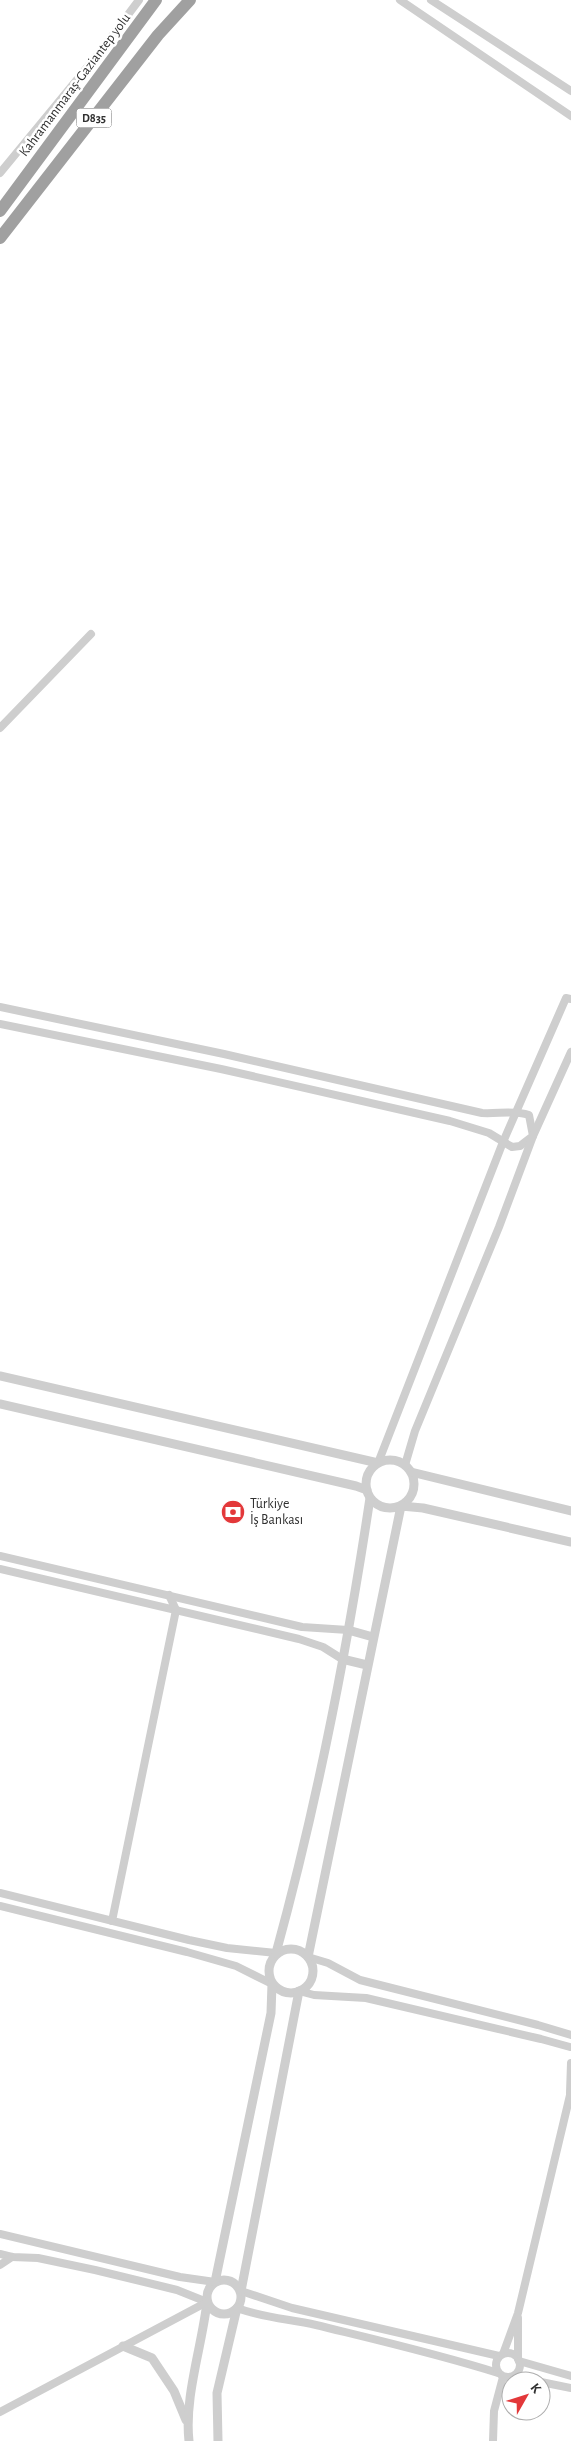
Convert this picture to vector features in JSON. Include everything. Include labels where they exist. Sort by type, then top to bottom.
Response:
[{"type":"highway","name":"Kahramanmaraş-Gaziantep yolu","points":[[0,211],[156,0]]},
{"type":"highway","name":"D835","points":[[0,238],[158,35],[190,0]]},
{"type":"street","points":[[0,173],[103,48],[139,0]]},
{"type":"street","points":[[400,0],[571,116]]},
{"type":"street","points":[[431,0],[571,91]]},
{"type":"street","points":[[0,728],[91,634]]},
{"type":"street","points":[[378,1463],[504,1142],[568,998]]},
{"type":"street","points":[[0,1007],[224,1054],[482,1113],[503,1114],[517,1111],[529,1115],[533,1136]]},
{"type":"street","points":[[0,1024],[221,1069],[450,1121],[489,1133],[512,1148],[520,1146],[533,1136]]},
{"type":"street","points":[[0,1906],[188,1952],[236,1966],[272,1984],[282,1992],[292,1993],[306,1987],[313,1975],[313,1967],[308,1957],[401,1506],[410,1498],[414,1491],[414,1480],[408,1469],[415,1431],[499,1227],[533,1136],[571,1052]]},
{"type":"street","points":[[0,1376],[378,1463]]},
{"type":"street","points":[[0,1404],[356,1486],[385,1508],[401,1506],[423,1508],[571,1542]]},
{"type":"street","points":[[189,2441],[187,2422],[208,2290],[215,2282],[271,2013],[272,1984],[268,1974],[269,1966],[276,1953],[292,1897],[348,1630],[369,1494],[366,1478],[371,1469],[378,1463],[386,1460],[396,1460],[408,1469],[571,1511]]},
{"type":"street","points":[[0,1556],[302,1627],[348,1630],[373,1637]]},
{"type":"street","points":[[0,1569],[299,1639],[323,1648],[342,1659],[367,1665]]},
{"type":"street","points":[[65,1584],[68,1572]]},
{"type":"street","points":[[112,1921],[176,1610],[169,1596]]},
{"type":"street","points":[[0,1893],[217,1946],[276,1953],[284,1949],[295,1949],[308,1957],[328,1963],[360,1980],[538,2024],[571,2036],[570,2049],[541,2038],[366,1998],[314,1995],[300,1991]]},
{"type":"street","points":[[218,2441],[217,2393],[237,2308],[241,2300],[240,2291],[300,1991]]},
{"type":"street","points":[[501,2373],[495,2366],[518,2313],[571,2092],[571,2063]]},
{"type":"street","points":[[0,2234],[180,2277],[215,2282],[231,2281],[240,2291],[292,2308],[501,2355],[513,2354],[518,2360],[571,2376]]},
{"type":"street","points":[[0,2254],[12,2257],[38,2258],[177,2290],[207,2302],[219,2314],[227,2314],[237,2308]]},
{"type":"street","points":[[0,2265],[12,2257]]},
{"type":"street","points":[[0,2412],[207,2302]]},
{"type":"street","points":[[237,2308],[254,2315],[313,2324],[456,2359],[501,2375]]},
{"type":"street","points":[[517,2371],[518,2313]]},
{"type":"street","points":[[123,2346],[152,2358],[174,2390],[187,2422]]},
{"type":"street","points":[[551,2384],[571,2388]]},
{"type":"street","points":[[493,2441],[494,2411],[501,2386]]},
{"type":"place","name":"Türkiye İş Bankası","points":[[233,1512]]}]
